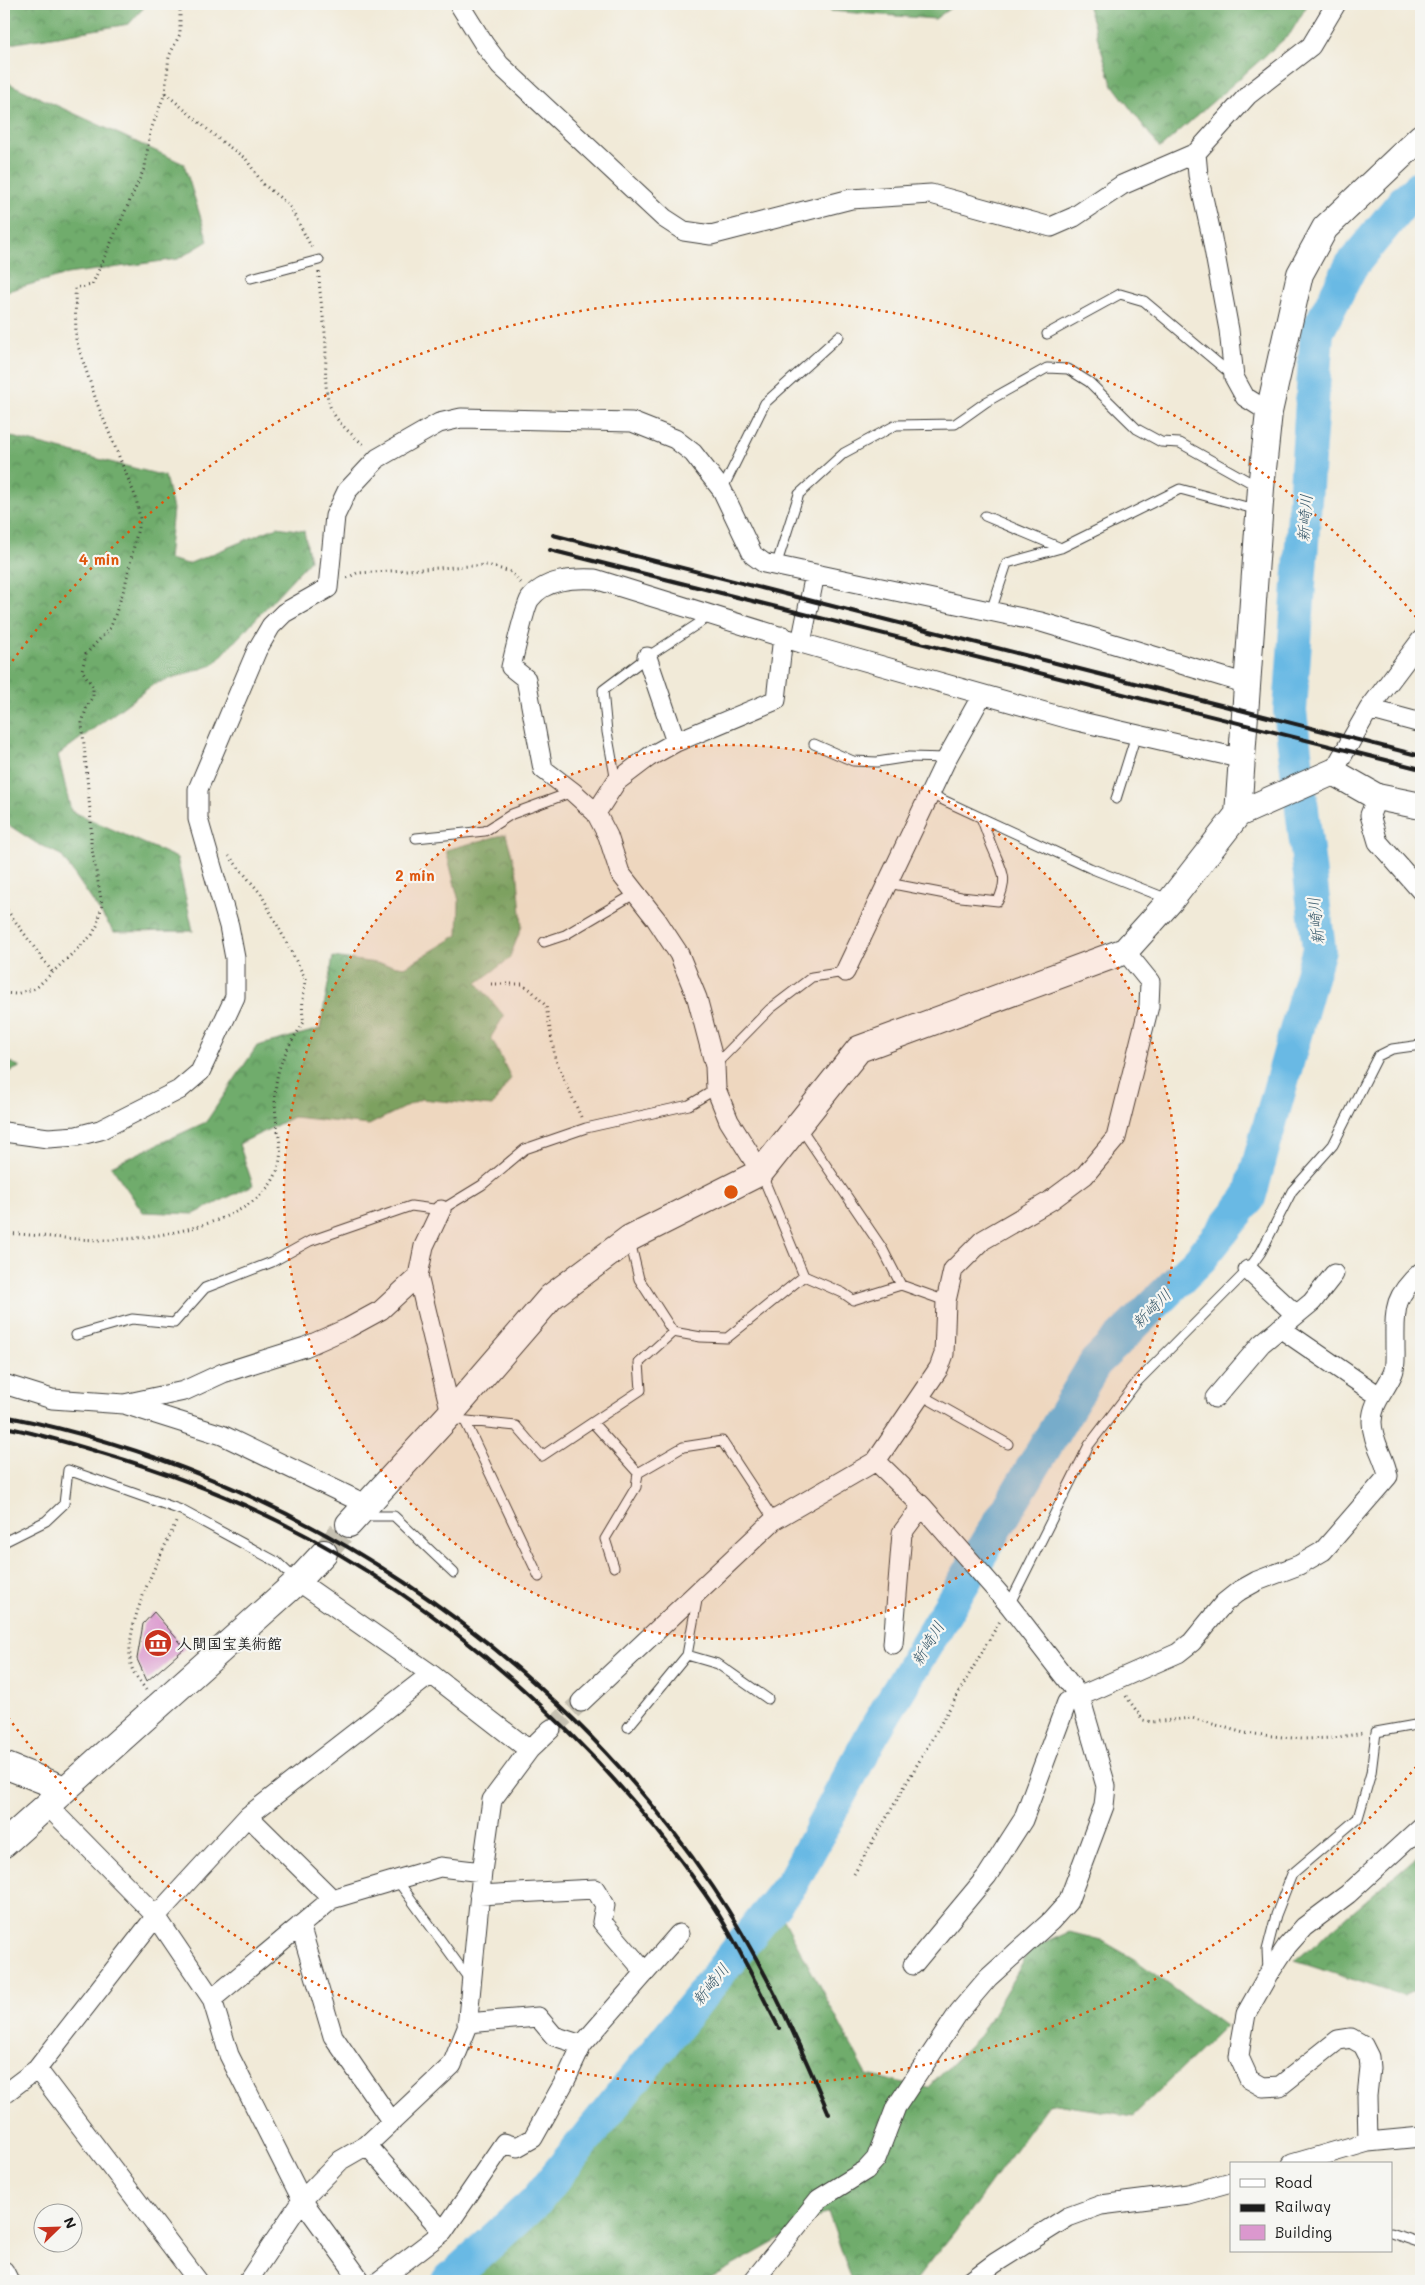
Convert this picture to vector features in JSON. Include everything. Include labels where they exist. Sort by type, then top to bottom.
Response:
[{"type":"street","points":[[459,4],[484,44],[500,65],[664,218],[684,232],[711,235],[852,199],[931,194],[1052,228],[1074,217],[1122,185],[1196,153],[1248,95],[1311,46],[1336,4]]},
{"type":"street","points":[[1238,814],[1269,412],[1300,274],[1325,228],[1421,137]]},
{"type":"street","points":[[1196,153],[1198,175],[1211,233],[1228,330],[1234,377],[1246,396],[1269,412]]},
{"type":"street","points":[[4,1132],[48,1138],[77,1136],[100,1130],[179,1090],[200,1072],[234,997],[234,958],[229,926],[198,819],[198,789],[256,650],[271,626],[284,613],[328,588],[335,516],[347,491],[378,458],[439,422],[462,418],[632,422],[675,439],[693,453],[722,490],[753,555],[764,563],[1041,622],[1247,684]]},
{"type":"street","points":[[801,643],[815,574]]},
{"type":"street","points":[[761,1172],[730,1121],[716,1089],[714,1066],[697,998],[679,954],[656,919],[620,873],[608,836],[596,813],[573,792],[543,770],[526,679],[511,667],[530,599],[550,584],[573,578],[595,579],[801,643],[982,695],[1136,735],[1243,759]]},
{"type":"street","points":[[596,813],[616,782],[650,757],[676,742],[776,700],[783,636]]},
{"type":"street","points":[[4,1384],[52,1399],[124,1404],[222,1435],[357,1515],[458,1417],[551,1297],[630,1238],[761,1172],[859,1049],[1125,951],[1171,900],[1238,814],[1327,775],[1369,709],[1421,640]]},
{"type":"street","points":[[647,657],[676,742]]},
{"type":"street","points":[[845,972],[947,758],[982,695]]},
{"type":"street","points":[[1369,709],[1421,723]]},
{"type":"street","points":[[1327,775],[1377,797],[1421,806]]},
{"type":"street","points":[[1377,797],[1370,815],[1378,842],[1421,892]]},
{"type":"street","points":[[581,1702],[698,1594],[774,1520],[876,1460],[939,1368],[944,1354],[946,1302],[953,1270],[983,1240],[1050,1201],[1084,1175],[1116,1138],[1149,1006],[1150,990],[1150,982],[1125,951]]},
{"type":"street","points":[[441,1210],[424,1246],[418,1276],[458,1417]]},
{"type":"street","points":[[1248,1270],[1296,1315]]},
{"type":"street","points":[[913,1965],[987,1876],[1023,1820],[1066,1702],[1178,1653],[1192,1642],[1224,1603],[1239,1591],[1256,1581],[1299,1565],[1323,1551],[1388,1476],[1385,1459],[1373,1438],[1372,1420],[1378,1396],[1394,1373],[1394,1312],[1406,1285],[1421,1272]]},
{"type":"street","points":[[1215,1398],[1261,1344],[1312,1302],[1334,1274]]},
{"type":"street","points":[[124,1404],[184,1391],[223,1373],[305,1347],[340,1332],[381,1310],[418,1276]]},
{"type":"street","points":[[1280,1328],[1378,1396]]},
{"type":"street","points":[[753,2281],[819,2199],[866,2170],[876,2159],[896,2107],[959,2012],[988,1978],[1051,1921],[1068,1902],[1104,1806],[1106,1786],[1080,1697],[1003,1599],[922,1506],[876,1460]]},
{"type":"street","points":[[893,1644],[902,1533],[922,1506]]},
{"type":"street","points":[[4,1844],[298,1581],[324,1552]]},
{"type":"street","points":[[298,1581],[431,1674],[529,1750]]},
{"type":"street","points":[[4,2094],[37,2069],[156,1916],[248,1816],[431,1674]]},
{"type":"street","points":[[248,2281],[302,2200],[341,2160],[366,2145],[452,2065],[462,2045],[467,2023],[479,1895],[492,1800],[529,1750],[551,1729]]},
{"type":"street","points":[[4,1765],[56,1797],[156,1916],[212,1999],[229,2055],[302,2200],[361,2281]]},
{"type":"street","points":[[248,1816],[332,1899]]},
{"type":"street","points":[[1368,2142],[1367,2096],[1370,2063],[1363,2044],[1351,2038],[1338,2040],[1280,2086],[1264,2087],[1249,2079],[1239,2057],[1241,2042],[1246,2014],[1287,1946],[1304,1926],[1348,1894],[1421,1827]]},
{"type":"street","points":[[212,1999],[332,1899],[440,1867],[482,1872]]},
{"type":"street","points":[[479,1895],[596,1889],[605,1905],[602,1922],[646,1972]]},
{"type":"street","points":[[300,1925],[333,2036],[392,2122]]},
{"type":"street","points":[[379,2281],[443,2232],[504,2143],[517,2147],[533,2138],[566,2080],[582,2045],[679,1934]]},
{"type":"street","points":[[467,2023],[538,2017],[554,2036],[582,2045]]},
{"type":"street","points":[[37,2069],[198,2281]]},
{"type":"street","points":[[1299,2162],[1368,2142],[1421,2137]]},
{"type":"street","points":[[366,2145],[443,2232]]},
{"type":"street","points":[[971,2281],[1068,2217],[1101,2205],[1188,2194],[1230,2182]]},
{"type":"street","points":[[4,2271],[9,2281]]},
{"type":"lane","points":[[251,278],[318,260]]},
{"type":"lane","points":[[1047,334],[1120,294],[1144,301],[1234,377]]},
{"type":"lane","points":[[722,490],[764,403],[839,336]]},
{"type":"lane","points":[[776,566],[799,494],[844,453],[896,425],[955,424],[986,402],[1048,368],[1068,369],[1089,382],[1137,429],[1161,442],[1180,444],[1261,499]]},
{"type":"lane","points":[[991,611],[1007,563],[1061,548],[1180,489],[1261,499]]},
{"type":"lane","points":[[984,516],[1061,548]]},
{"type":"lane","points":[[616,782],[607,732],[603,690],[647,657],[712,615]]},
{"type":"lane","points":[[1116,800],[1136,735]]},
{"type":"lane","points":[[814,744],[853,761],[877,762],[909,757],[947,758]]},
{"type":"lane","points":[[416,838],[486,831],[512,814],[573,792]]},
{"type":"lane","points":[[930,794],[982,820],[1090,868],[1171,900]]},
{"type":"lane","points":[[888,883],[961,897],[998,901],[1004,889],[1004,872],[993,850],[982,820]]},
{"type":"lane","points":[[544,942],[565,936],[636,893]]},
{"type":"lane","points":[[714,1066],[770,1009],[812,978],[845,972]]},
{"type":"lane","points":[[1003,1599],[1089,1445],[1137,1382],[1248,1270],[1261,1252],[1292,1191],[1333,1145],[1378,1056],[1392,1049],[1421,1045]]},
{"type":"lane","points":[[76,1335],[132,1319],[174,1323],[205,1288],[272,1262],[310,1241],[411,1206],[441,1210],[482,1185],[525,1149],[586,1128],[689,1105],[716,1089]]},
{"type":"lane","points":[[798,1124],[882,1248],[901,1285]]},
{"type":"lane","points":[[761,1172],[804,1276],[844,1293],[853,1300],[901,1285],[946,1302]]},
{"type":"lane","points":[[630,1238],[639,1279],[673,1332],[701,1338],[727,1338],[804,1276]]},
{"type":"lane","points":[[458,1417],[516,1426],[542,1456],[641,1390],[639,1363],[673,1332]]},
{"type":"lane","points":[[920,1395],[1008,1444]]},
{"type":"lane","points":[[458,1417],[539,1577]]},
{"type":"lane","points":[[593,1422],[638,1472],[636,1487],[605,1539],[614,1567]]},
{"type":"lane","points":[[638,1472],[683,1447],[722,1441],[774,1520]]},
{"type":"lane","points":[[4,1542],[46,1521],[64,1504],[68,1470],[181,1510],[277,1562],[298,1581]]},
{"type":"lane","points":[[357,1515],[394,1516],[454,1573]]},
{"type":"lane","points":[[628,1727],[687,1655],[698,1594]]},
{"type":"lane","points":[[687,1655],[718,1664],[768,1700]]},
{"type":"lane","points":[[1268,1975],[1268,1950],[1276,1915],[1286,1886],[1292,1874],[1358,1818],[1370,1773],[1376,1732],[1421,1724]]},
{"type":"lane","points":[[397,1880],[471,1981]]},
{"type":"lane","points":[[1392,2233],[1421,2243]]},
{"type":"path","points":[[4,993],[16,994],[36,988],[53,973],[92,935],[98,924],[102,904],[90,844],[91,821],[82,723],[87,706],[93,696],[93,687],[82,670],[86,654],[111,626],[125,586],[140,519],[136,498],[96,403],[76,340],[75,288],[92,285],[145,167],[150,132],[165,93],[169,56],[180,34],[180,4]]},
{"type":"path","points":[[328,588],[358,574],[487,565],[511,572],[522,584],[530,599]]},
{"type":"path","points":[[4,906],[53,973]]},
{"type":"path","points":[[491,984],[522,984],[531,990],[546,1006],[555,1058],[586,1128]]},
{"type":"path","points":[[158,1706],[133,1670],[129,1643],[141,1599],[181,1510]]},
{"type":"path","points":[[854,1874],[1003,1599]]},
{"type":"path","points":[[1115,1681],[1143,1720],[1152,1722],[1192,1718],[1244,1733],[1302,1739],[1333,1738],[1376,1732]]},
{"type":"green space","points":[[4,4],[147,4],[129,24],[4,45]]},
{"type":"green space","points":[[823,4],[956,4],[935,19],[830,11]]},
{"type":"green space","points":[[1087,4],[1308,4],[1290,34],[1160,148],[1112,84]]},
{"type":"green space","points":[[4,77],[10,84],[184,164],[208,241],[178,259],[67,274],[4,292]]},
{"type":"green space","points":[[4,435],[165,476],[173,509],[168,559],[188,564],[277,527],[304,531],[310,560],[213,665],[154,684],[58,755],[71,811],[177,858],[193,931],[114,932],[61,855],[36,843],[4,822]]},
{"type":"green space","points":[[506,834],[518,878],[522,926],[509,959],[477,983],[504,1016],[491,1037],[511,1078],[492,1106],[421,1099],[369,1125],[293,1117],[239,1144],[253,1185],[194,1214],[143,1212],[111,1166],[206,1122],[257,1046],[320,1029],[333,957],[405,967],[458,935],[459,901],[446,850]]},
{"type":"green space","points":[[4,1059],[20,1067],[4,1074]]},
{"type":"green space","points":[[1421,1853],[1421,1988],[1404,1996],[1295,1961]]},
{"type":"green space","points":[[783,1918],[867,2075],[928,2088],[980,2035],[1031,1949],[1069,1932],[1101,1940],[1134,1959],[1225,2026],[1133,2116],[1049,2103],[964,2220],[915,2281],[852,2281],[828,2212],[705,2281],[472,2281],[536,2220]]},
{"type":"building","points":[[154,1612],[185,1648],[147,1681],[137,1659],[143,1624]]},
{"type":"waterway","name":"新崎川","points":[[448,2281],[536,2201],[793,1881],[873,1733],[1096,1362],[1200,1259],[1249,1198],[1319,949],[1290,711],[1317,332],[1351,266],[1405,200],[1421,186]]},
{"type":"tunnel","points":[[324,1553],[349,1524]]},
{"type":"tunnel","points":[[551,1729],[581,1702]]},
{"type":"railway","points":[[553,535],[1421,756]]},
{"type":"railway","points":[[550,550],[1421,769]]},
{"type":"railway","points":[[4,1416],[109,1442],[212,1479],[311,1526],[405,1582],[493,1647],[574,1720],[648,1800],[713,1887],[747,1941],[777,1998],[829,2114]]},
{"type":"railway","points":[[4,1427],[53,1438],[147,1467],[192,1483],[257,1511],[340,1555],[400,1593],[458,1635],[514,1681],[567,1731],[617,1783],[663,1837],[716,1910],[779,2028]]},
{"type":"place","name":"人間国宝美術館","points":[[158,1643]]}]
